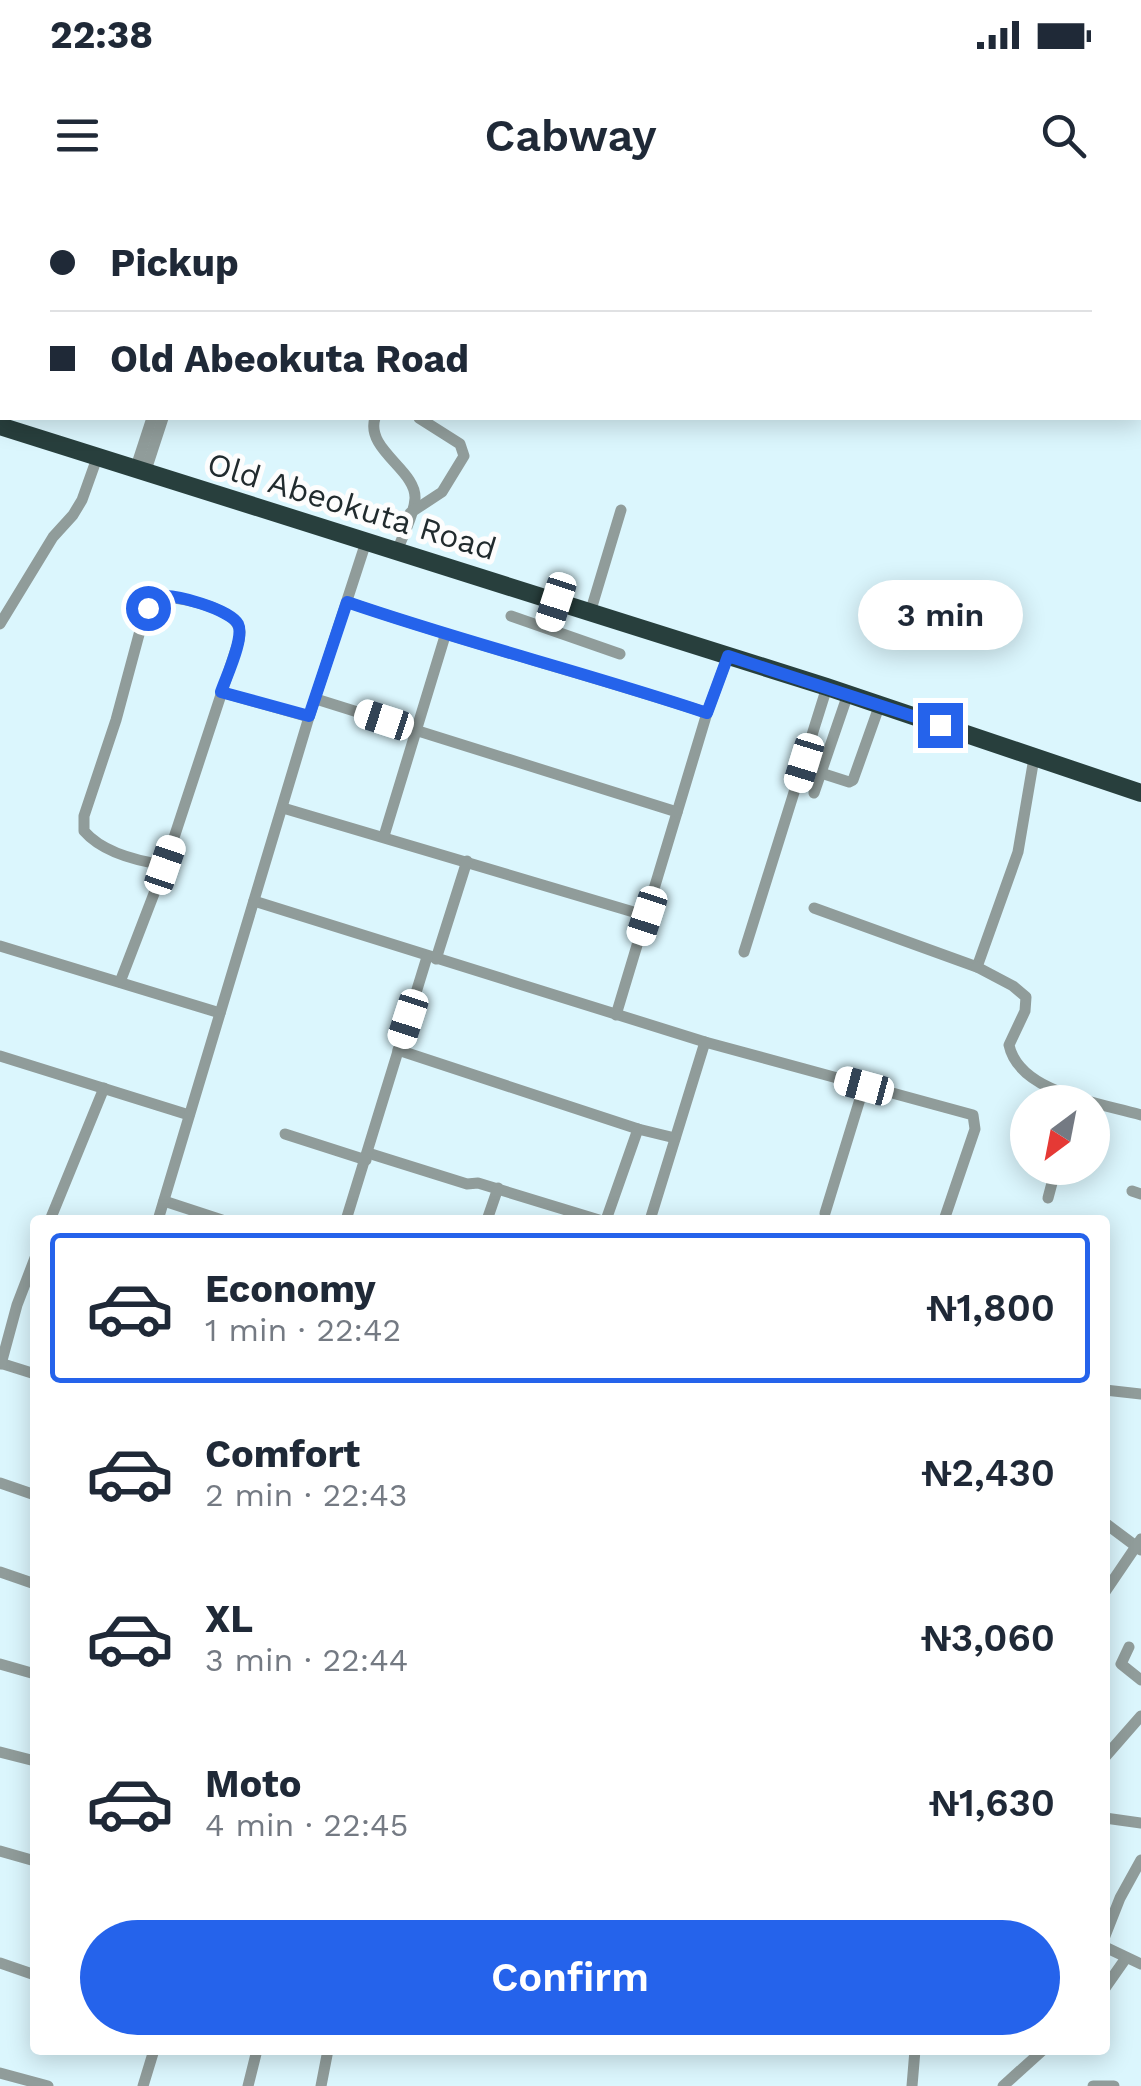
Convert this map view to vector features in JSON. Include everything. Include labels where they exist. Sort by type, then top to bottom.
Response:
[{"type":"highway","name":"Old Abeokuta Road","points":[[0,426],[880,704],[1141,794]]},
{"type":"street","points":[[140,471],[152,420]]},
{"type":"street","points":[[140,471],[163,420]]},
{"type":"street","points":[[374,420],[372,430],[376,439],[412,488],[415,499],[396,552]]},
{"type":"street","points":[[410,514],[442,492],[464,456],[460,444],[423,420]]},
{"type":"street","points":[[0,624],[82,500],[96,458]]},
{"type":"street","points":[[590,613],[621,510]]},
{"type":"street","points":[[160,1215],[309,716],[366,542]]},
{"type":"street","points":[[120,982],[165,865],[239,640],[234,619],[206,605],[160,596],[152,600],[141,626],[116,720],[84,816],[84,830],[96,842],[126,857],[165,865]]},
{"type":"street","points":[[347,602],[445,636],[604,679],[707,713]]},
{"type":"street","points":[[549,627],[556,602]]},
{"type":"street","points":[[512,616],[620,654]]},
{"type":"street","points":[[384,836],[445,636]]},
{"type":"street","points":[[616,1015],[707,713],[728,656]]},
{"type":"street","points":[[744,952],[827,687]]},
{"type":"street","points":[[221,692],[309,716]]},
{"type":"street","points":[[814,793],[848,694]]},
{"type":"street","points":[[316,699],[677,812]]},
{"type":"street","points":[[821,773],[848,782],[854,780],[880,704]]},
{"type":"street","points":[[977,967],[1018,852],[1034,758]]},
{"type":"street","points":[[283,808],[647,916]]},
{"type":"street","points":[[348,1215],[398,1050],[467,861]]},
{"type":"street","points":[[254,901],[616,1015],[976,1118],[946,1215]]},
{"type":"street","points":[[814,908],[977,967],[1013,986],[1026,997],[1025,1011],[1008,1045],[1022,1072],[1046,1085]]},
{"type":"street","points":[[0,946],[220,1013]]},
{"type":"street","points":[[652,1215],[706,1042]]},
{"type":"street","points":[[398,1050],[675,1138]]},
{"type":"street","points":[[0,1056],[189,1115]]},
{"type":"street","points":[[825,1212],[864,1086]]},
{"type":"street","points":[[52,1215],[104,1088]]},
{"type":"street","points":[[1110,1107],[1141,1115]]},
{"type":"street","points":[[604,1215],[638,1129]]},
{"type":"street","points":[[285,1134],[466,1184],[498,1188],[586,1215]]},
{"type":"street","points":[[1048,1198],[1051,1185]]},
{"type":"street","points":[[489,1215],[498,1188]]},
{"type":"street","points":[[164,1201],[207,1215]]},
{"type":"street","points":[[30,1271],[0,1363],[30,1372]]},
{"type":"street","points":[[1110,1391],[1141,1394]]},
{"type":"street","points":[[0,1482],[30,1493]]},
{"type":"street","points":[[1110,1526],[1140,1545],[1110,1585]]},
{"type":"street","points":[[0,1572],[30,1582]]},
{"type":"street","points":[[1129,1647],[1121,1664],[1141,1680]]},
{"type":"street","points":[[0,1664],[30,1673]]},
{"type":"street","points":[[1110,1752],[1141,1716]]},
{"type":"street","points":[[0,1752],[30,1760]]},
{"type":"street","points":[[1110,1819],[1141,1823]]},
{"type":"street","points":[[0,1851],[30,1860]]},
{"type":"street","points":[[1110,1923],[1141,1860]]},
{"type":"street","points":[[1110,1950],[1141,1964]]},
{"type":"street","points":[[1110,1981],[1126,1958]]},
{"type":"street","points":[[0,1964],[30,1973]]},
{"type":"street","points":[[142,2086],[152,2055]]},
{"type":"street","points":[[248,2086],[255,2055]]},
{"type":"street","points":[[321,2086],[327,2055]]},
{"type":"street","points":[[912,2086],[915,2055]]},
{"type":"street","points":[[1004,2086],[1038,2055]]},
{"type":"street","points":[[0,2074],[48,2086]]},
{"type":"street","points":[[1093,2086],[1114,2086]]},
{"type":"route","points":[[148,608],[160,596],[176,598],[206,605],[234,619],[239,640],[221,692],[309,716],[347,602],[445,636],[604,679],[707,713],[728,656],[940,725]]}]
